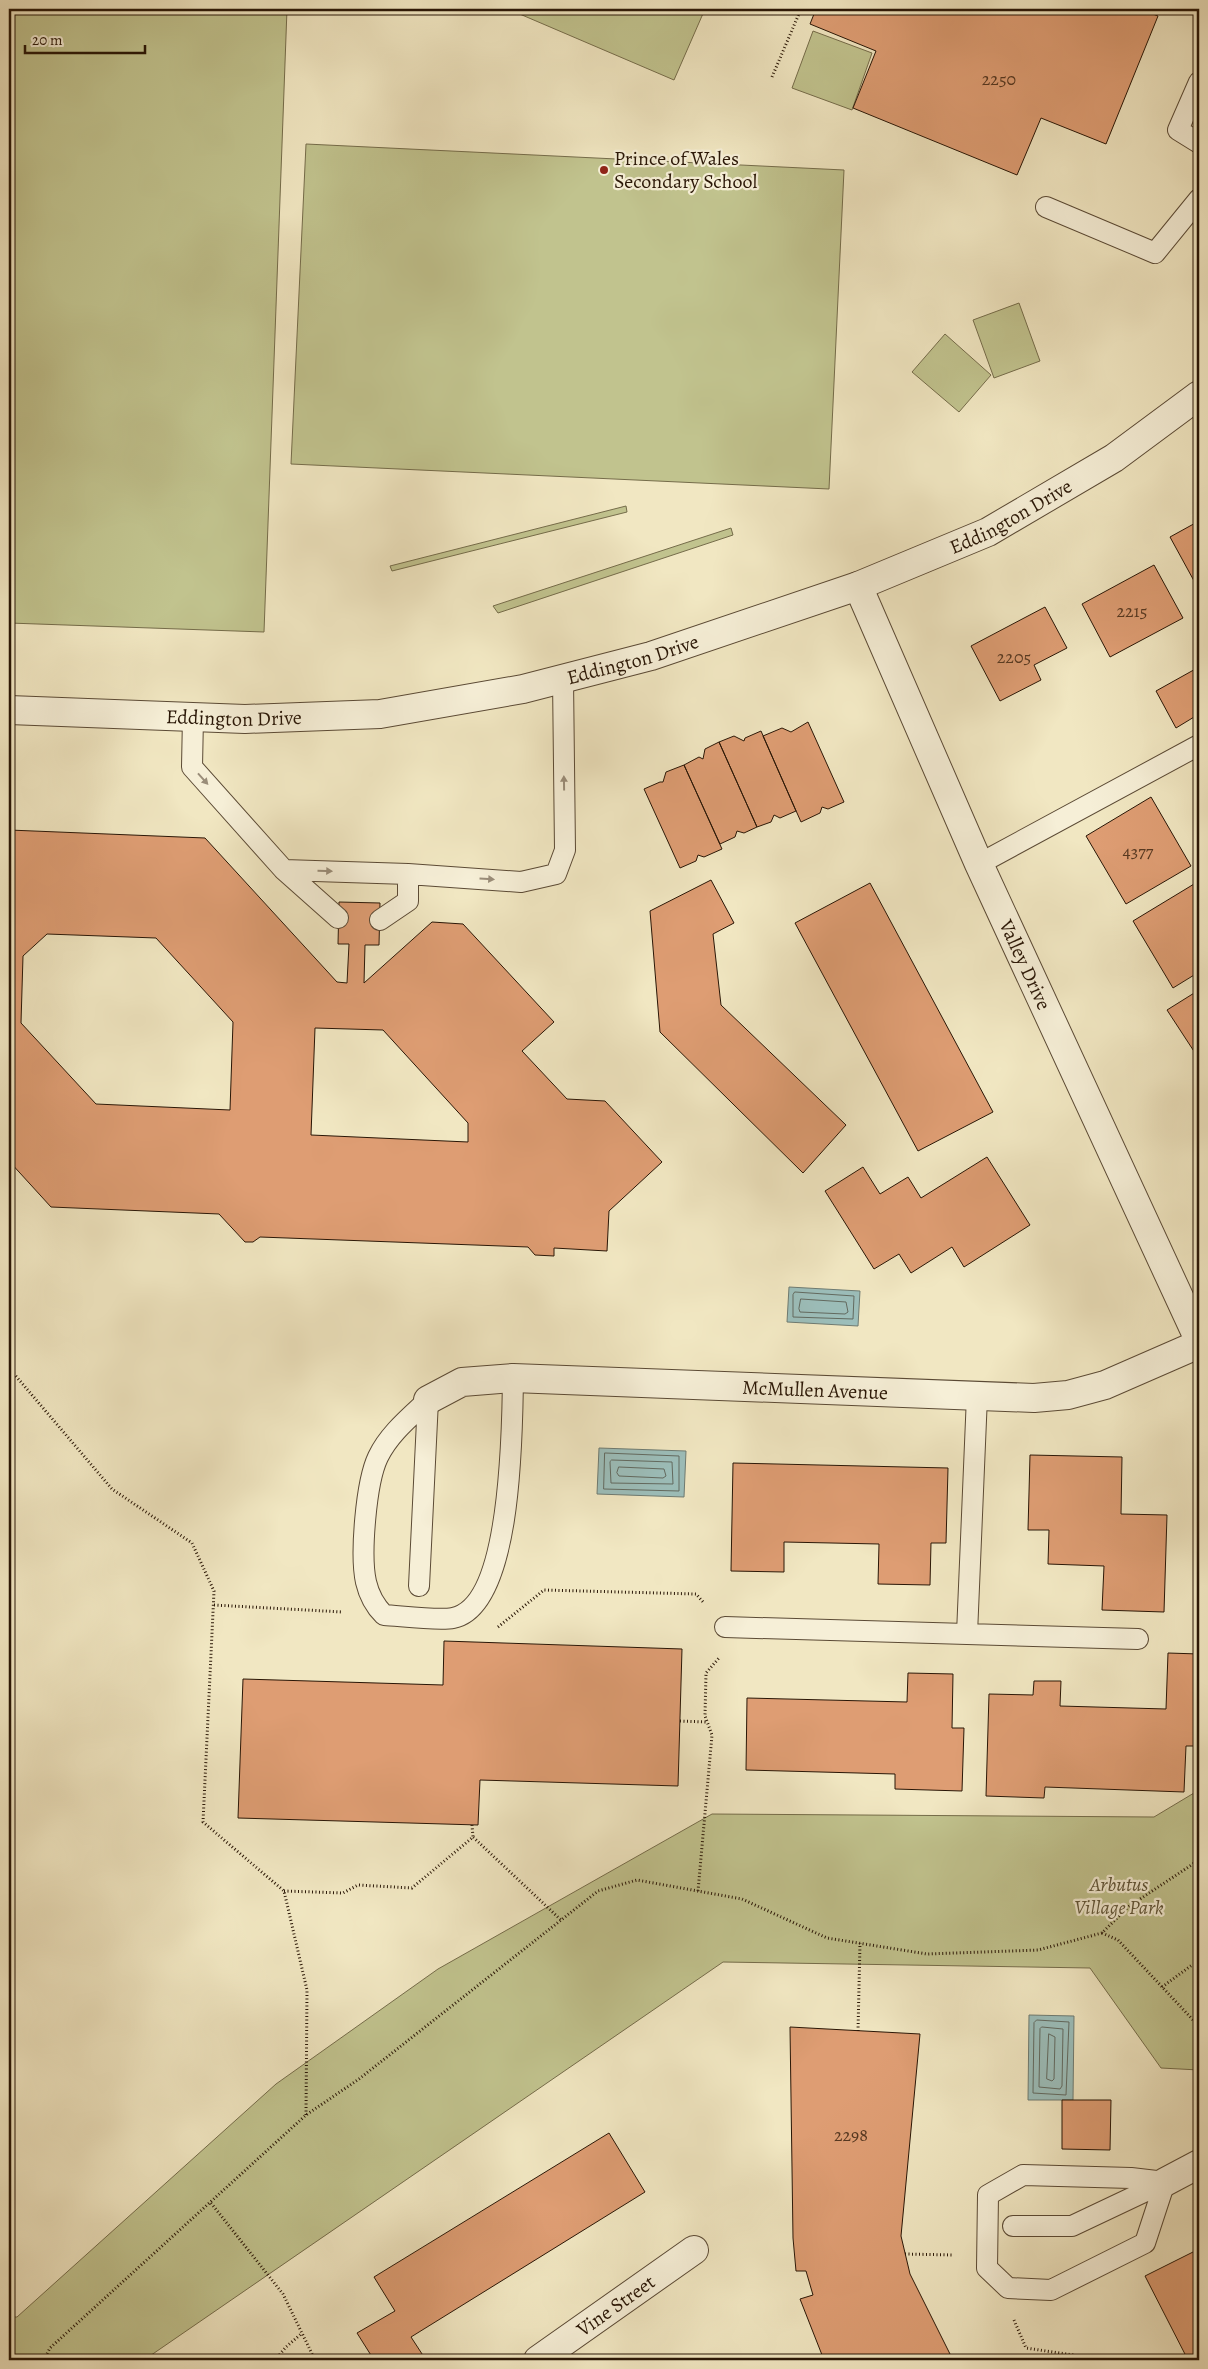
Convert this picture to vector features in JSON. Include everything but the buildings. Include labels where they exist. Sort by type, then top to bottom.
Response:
[{"type":"street","name":"Eddington Drive","points":[[9,710],[245,719],[380,714],[523,689],[651,656],[858,586],[988,532],[1114,458],[1199,395]]},
{"type":"street","name":"Valley Drive","points":[[858,586],[978,864],[1199,1342]]},
{"type":"street","name":"McMullen Avenue","points":[[428,1400],[462,1382],[513,1378],[1034,1398],[1068,1395],[1105,1385],[1199,1342]]},
{"type":"street","points":[[1165,2182],[1199,2164]]},
{"type":"street","name":"Vine Street","points":[[538,2360],[694,2250]]},
{"type":"lane","points":[[1199,82],[1178,130],[1199,143]]},
{"type":"lane","points":[[1046,207],[1155,253],[1199,199]]},
{"type":"lane","points":[[284,870],[408,874],[521,882],[556,874],[565,850],[563,679]]},
{"type":"lane","points":[[193,717],[192,767],[284,870],[338,918]]},
{"type":"lane","points":[[978,864],[1199,745]]},
{"type":"lane","points":[[380,920],[408,900],[408,874]]},
{"type":"lane","points":[[428,1400],[395,1432],[377,1458],[368,1495],[363,1560],[366,1583],[375,1606],[384,1615],[453,1618],[466,1611],[482,1595],[494,1567],[504,1531],[513,1378]]},
{"type":"lane","points":[[967,1634],[977,1396]]},
{"type":"lane","points":[[419,1586],[428,1400]]},
{"type":"lane","points":[[725,1627],[1138,1639]]},
{"type":"lane","points":[[1023,2175],[1131,2178],[1165,2182],[1145,2243],[1051,2290],[1008,2288],[987,2268],[988,2195],[1023,2175]]},
{"type":"lane","points":[[1013,2226],[1072,2226],[1165,2182]]},
{"type":"path","points":[[772,77],[801,9]]},
{"type":"path","points":[[9,1368],[112,1490],[192,1542],[214,1590],[203,1822],[284,1891],[307,1990],[306,2115]]},
{"type":"path","points":[[495,1630],[544,1590],[550,1589],[696,1594],[725,1627],[723,1652],[706,1673],[705,1716],[712,1735],[698,1891]]},
{"type":"path","points":[[214,1605],[341,1611],[349,1614]]},
{"type":"path","points":[[680,1721],[707,1722]]},
{"type":"path","points":[[472,1825],[473,1837],[561,1920]]},
{"type":"path","points":[[284,1891],[343,1893],[358,1885],[412,1888],[473,1837]]},
{"type":"path","points":[[44,2360],[50,2348],[306,2115],[359,2078],[598,1891],[637,1880],[742,1899],[827,1938],[927,1954],[1038,1950],[1102,1933],[1128,1907],[1199,1860]]},
{"type":"path","points":[[1102,1933],[1118,1940],[1195,2022],[1199,2023]]},
{"type":"path","points":[[858,2031],[860,1943]]},
{"type":"path","points":[[1162,1987],[1192,1965]]},
{"type":"path","points":[[211,2203],[283,2294],[314,2360]]},
{"type":"path","points":[[905,2254],[954,2255]]},
{"type":"path","points":[[1008,2288],[1008,2304],[1026,2348],[1073,2354],[1085,2360]]},
{"type":"path","points":[[275,2360],[301,2334]]},
{"type":"green space","points":[[9,9],[287,9],[264,632],[9,623]]},
{"type":"green space","points":[[508,9],[705,9],[674,80]]},
{"type":"green space","points":[[813,31],[872,53],[852,110],[792,88]]},
{"type":"green space","points":[[306,144],[844,170],[829,489],[291,464]]},
{"type":"green space","points":[[1019,303],[1040,361],[994,378],[973,320]]},
{"type":"green space","points":[[945,334],[991,375],[959,412],[912,372]]},
{"type":"green space","points":[[626,506],[627,512],[392,571],[390,566]]},
{"type":"green space","points":[[731,528],[733,535],[498,613],[493,606]]},
{"type":"green space","name":"Arbutus Village Park","points":[[1199,1790],[1199,2070],[1161,2068],[1090,1968],[723,1962],[144,2360],[9,2360],[9,2317],[17,2317],[276,2084],[438,1969],[712,1814],[1154,1817]]},
{"type":"water","points":[[789,1287],[860,1291],[858,1326],[787,1322]]},
{"type":"water","points":[[599,1448],[686,1451],[684,1497],[597,1494]]},
{"type":"water","points":[[1029,2015],[1074,2016],[1073,2100],[1028,2100]]},
{"type":"place","name":"Prince of Wales Secondary School","points":[[604,170]]}]
